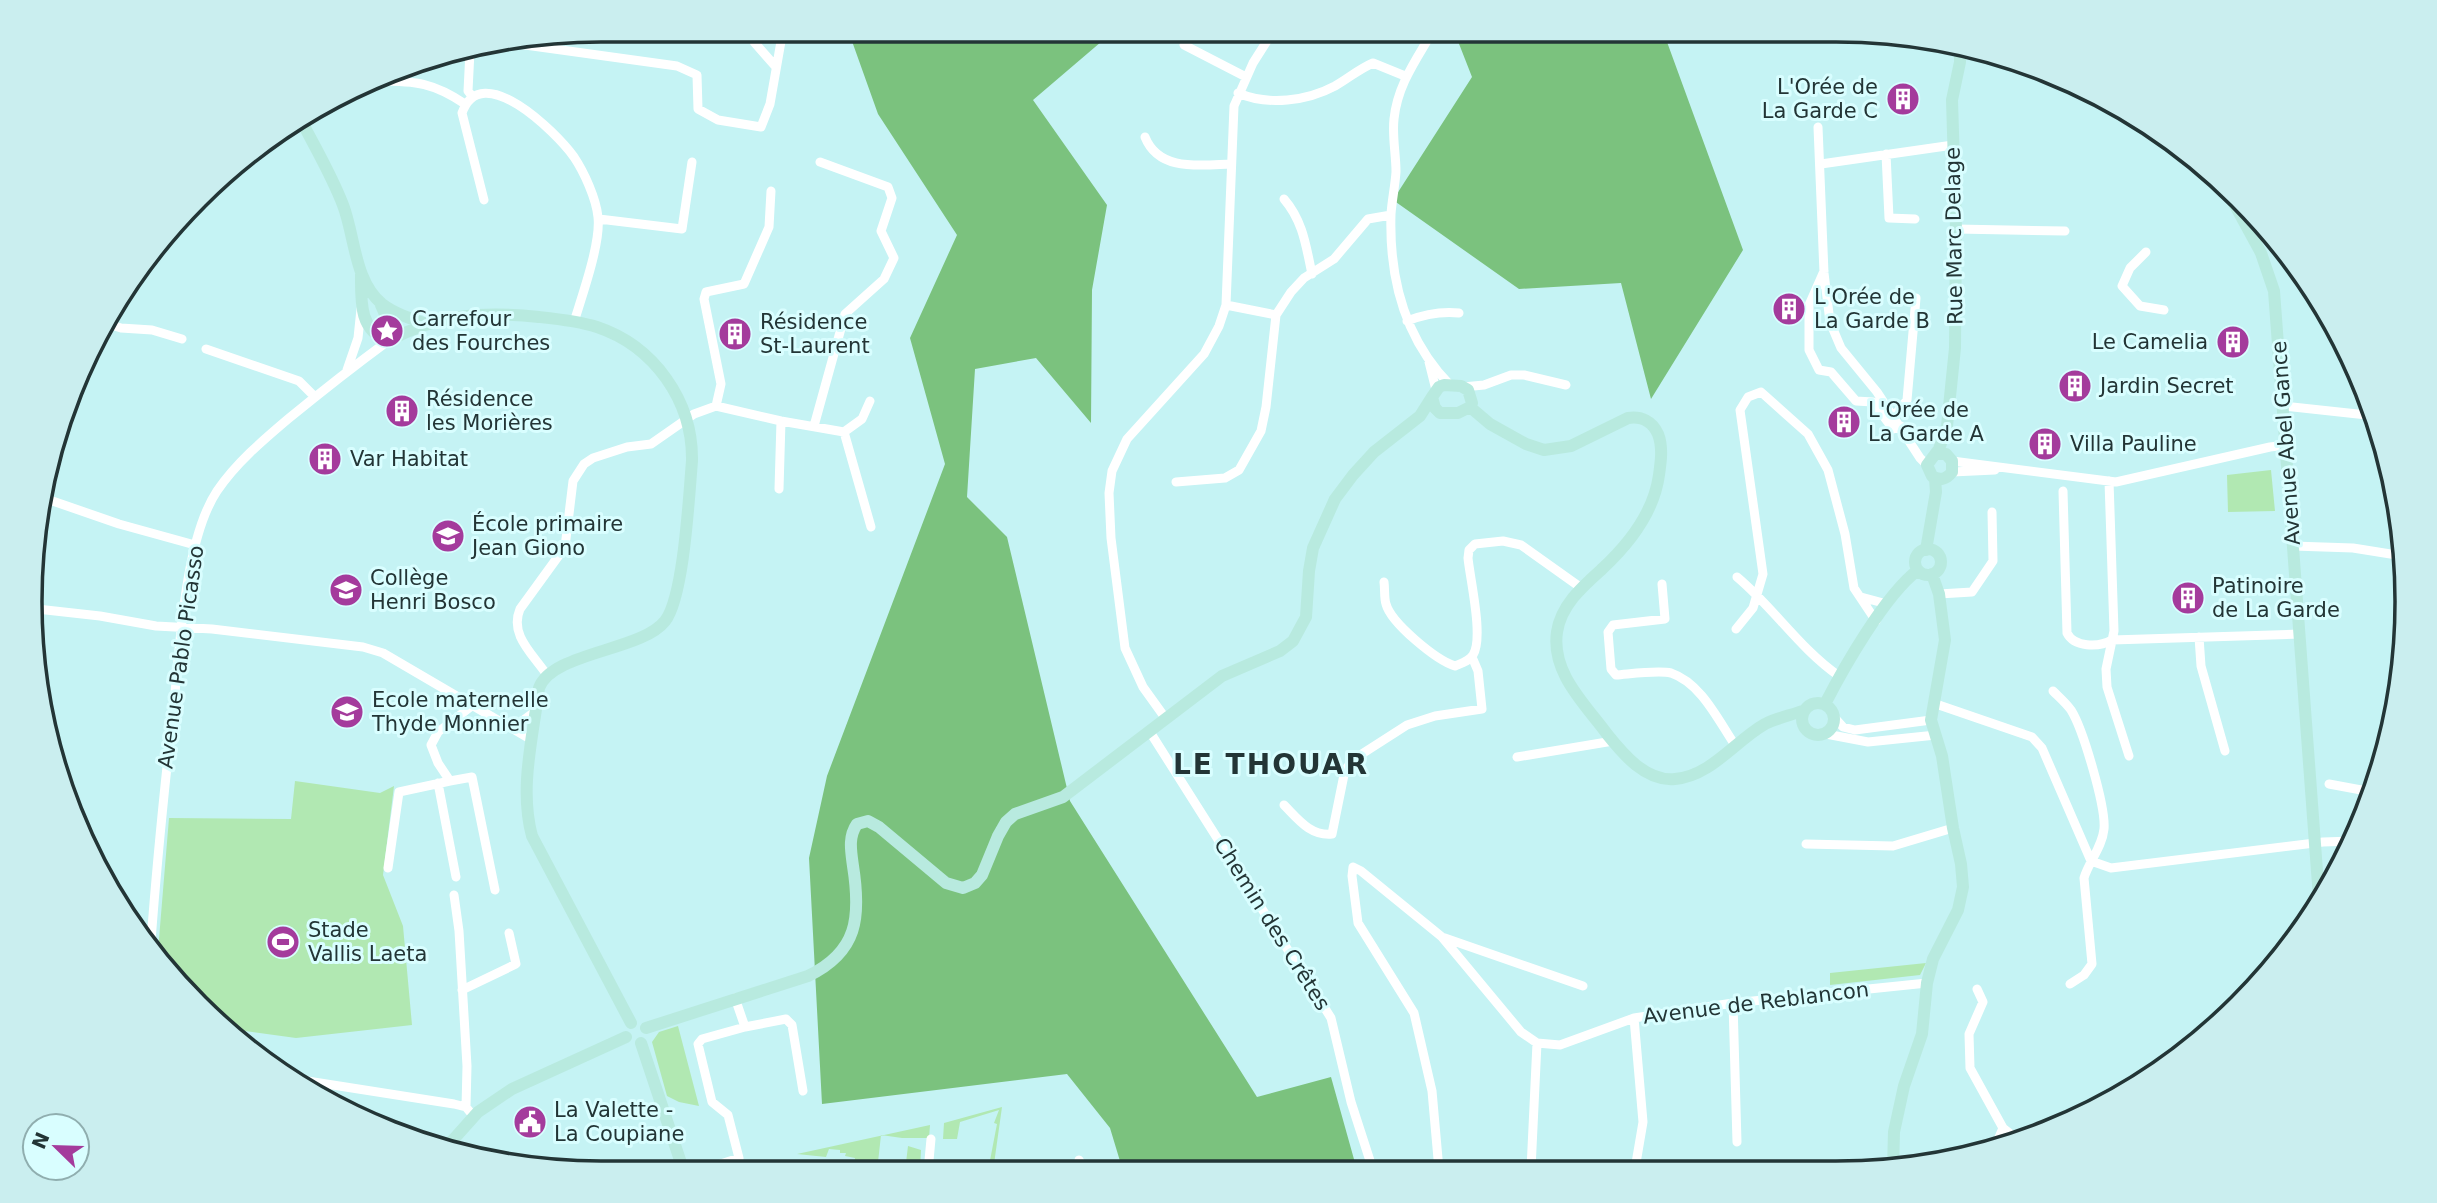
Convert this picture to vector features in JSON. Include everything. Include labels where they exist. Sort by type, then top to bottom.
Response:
[{"type":"street","points":[[754,42],[776,67]]},
{"type":"street","points":[[535,46],[677,66],[697,75],[698,109],[718,120],[761,127],[770,104],[781,42]]},
{"type":"street","points":[[1166,719],[1143,687],[1125,648],[1111,538],[1112,471],[1127,439],[1204,354],[1219,326],[1226,305],[1234,106],[1246,77],[1267,42]]},
{"type":"street","points":[[1426,42],[1405,76],[1394,119],[1396,171],[1391,215],[1398,291],[1407,321],[1429,362],[1435,408],[1440,413]]},
{"type":"street","points":[[1185,46],[1246,77]]},
{"type":"street","name":"Rue Marc Delage","points":[[1932,458],[1943,439],[1949,411],[1956,318],[1952,100],[1960,56]]},
{"type":"street","name":"Rue Marc Delage","points":[[1960,62],[1963,57]]},
{"type":"street","points":[[470,58],[468,91],[472,96]]},
{"type":"street","points":[[1238,93],[1263,101],[1300,98],[1334,86],[1360,68],[1373,64],[1405,76]]},
{"type":"street","points":[[398,81],[443,89],[465,104]]},
{"type":"street","points":[[484,200],[462,113],[472,96],[482,93],[496,94],[517,104],[548,128],[575,159],[588,186],[599,219],[592,264],[574,322]]},
{"type":"street","points":[[1818,127],[1824,270],[1830,322],[1841,348],[1877,392],[1916,450],[1932,458]]},
{"type":"street","points":[[305,128],[344,206],[361,270],[370,290],[390,310],[427,324]]},
{"type":"street","points":[[1145,137],[1150,150],[1170,162],[1189,165],[1231,164]]},
{"type":"street","points":[[1821,164],[1953,145]]},
{"type":"street","points":[[1886,154],[1889,218],[1915,219]]},
{"type":"street","points":[[599,219],[682,229],[692,162]]},
{"type":"street","points":[[814,426],[845,314],[884,279],[894,258],[881,231],[892,198],[888,187],[820,162]]},
{"type":"street","points":[[716,406],[721,384],[704,299],[706,292],[744,284],[769,227],[771,191]]},
{"type":"street","points":[[1284,199],[1292,208],[1305,234],[1312,274]]},
{"type":"street","points":[[1176,482],[1225,478],[1239,470],[1261,431],[1276,315],[1304,278],[1334,259],[1368,219],[1391,215]]},
{"type":"street","name":"Avenue Abel Gance","points":[[2243,219],[2269,272],[2276,314],[2312,795],[2319,825],[2319,882]]},
{"type":"street","points":[[1956,229],[2065,231]]},
{"type":"street","points":[[2147,252],[2130,268],[2122,286],[2140,306],[2164,310]]},
{"type":"street","points":[[346,371],[358,338],[361,270]]},
{"type":"street","points":[[1824,270],[1810,305],[1809,350],[1819,370],[1831,372],[1856,401],[1873,402],[1893,429],[1901,426]]},
{"type":"street","points":[[1894,416],[1907,400],[1916,299],[1895,299]]},
{"type":"street","points":[[381,303],[388,321],[388,341]]},
{"type":"street","points":[[1226,305],[1276,315]]},
{"type":"street","points":[[361,309],[371,330],[388,341]]},
{"type":"street","name":"Avenue Pablo Picasso","points":[[152,933],[182,628],[195,545],[203,517],[216,491],[252,449],[346,371],[388,341],[427,324],[467,315],[498,313],[574,322],[614,334],[640,351],[667,379],[687,420],[692,447],[690,484],[678,585],[666,620],[651,632],[547,674]]},
{"type":"street","points":[[1407,321],[1425,314],[1459,313]]},
{"type":"street","points":[[115,326],[152,330],[182,339]]},
{"type":"street","points":[[206,349],[299,381],[315,397]]},
{"type":"street","points":[[1429,362],[1457,386],[1468,390],[1466,406]]},
{"type":"street","points":[[646,1028],[808,976],[829,965],[841,954],[852,932],[858,907],[850,841],[858,824],[868,821],[879,827],[946,883],[963,888],[975,883],[982,874],[1006,822],[1015,814],[1063,797],[1222,676],[1280,651],[1293,641],[1306,617],[1313,548],[1335,499],[1374,452],[1420,416],[1434,394],[1444,385],[1484,385],[1511,375],[1524,375],[1566,385]]},
{"type":"street","points":[[1420,416],[1466,406],[1484,385]]},
{"type":"street","points":[[1736,629],[1753,608],[1763,574],[1740,410],[1748,397],[1761,392],[1808,434],[1828,470],[1845,534],[1854,589],[1876,621]]},
{"type":"street","points":[[631,1023],[532,836],[526,793],[539,688],[547,674],[520,638],[516,617],[565,547],[573,481],[578,471],[593,458],[627,447],[651,444],[694,414],[716,406],[844,432],[862,419],[870,401]]},
{"type":"street","points":[[1466,406],[1490,424],[1526,444],[1544,450],[1572,446],[1628,418],[1637,417],[1652,424],[1659,435],[1662,456],[1658,486],[1651,506],[1630,538],[1604,567],[1580,587],[1562,616],[1557,631],[1557,652],[1568,683],[1613,741],[1636,765],[1648,773],[1675,779],[1697,774],[1765,724],[1805,710],[1814,704],[1825,704],[1843,727],[1855,730],[1931,720]]},
{"type":"street","points":[[2283,406],[2362,415]]},
{"type":"street","name":"Rue Marc Delage","points":[[1929,550],[1946,470],[1951,433],[1949,411]]},
{"type":"street","points":[[779,489],[781,421]]},
{"type":"street","points":[[844,432],[871,527]]},
{"type":"street","points":[[1932,458],[1929,473],[1946,470],[2008,470],[2116,482],[2286,445]]},
{"type":"street","points":[[1932,458],[1943,453],[1946,470]]},
{"type":"street","points":[[2109,481],[2114,631],[2106,669],[2107,687],[2129,756]]},
{"type":"street","points":[[2063,491],[2067,633],[2077,644],[2105,644],[2112,640],[2300,634]]},
{"type":"street","points":[[52,501],[120,524],[195,545]]},
{"type":"street","points":[[1939,594],[1972,592],[1993,561],[1992,512]]},
{"type":"street","points":[[1384,582],[1386,606],[1399,624],[1442,662],[1455,666],[1472,657],[1477,647],[1476,614],[1468,558],[1469,550],[1475,544],[1503,541],[1521,545],[1580,587]]},
{"type":"street","points":[[2293,546],[2353,548],[2393,554]]},
{"type":"street","points":[[1929,550],[1940,561],[1938,569],[1932,575],[1924,575],[1918,570],[1916,559],[1919,553],[1929,550]]},
{"type":"street","points":[[1825,704],[1839,676],[1887,604],[1907,578],[1918,570]]},
{"type":"street","points":[[1893,1158],[1894,1132],[1904,1086],[1922,1034],[1927,984],[1933,959],[1958,911],[1963,887],[1942,756],[1931,720],[1945,639],[1939,594],[1932,575]]},
{"type":"street","points":[[1737,577],[1756,593],[1822,664],[1839,676]]},
{"type":"street","points":[[1662,584],[1665,619],[1613,625],[1608,632],[1611,669],[1616,675],[1669,673],[1685,681],[1699,692],[1735,745]]},
{"type":"street","points":[[1861,597],[1887,604]]},
{"type":"street","points":[[42,610],[363,647],[383,653],[532,740]]},
{"type":"street","points":[[2199,637],[2201,666],[2225,751]]},
{"type":"street","points":[[1284,805],[1314,832],[1321,835],[1332,834],[1345,770],[1354,759],[1408,725],[1435,716],[1482,709],[1479,671],[1472,657]]},
{"type":"street","points":[[2053,691],[2070,708],[2077,721],[2100,797],[2104,829],[2098,851],[2084,878],[2092,964],[2084,975],[2070,984]]},
{"type":"street","points":[[1933,703],[2032,737],[2042,748],[2091,861],[2111,868],[2340,841]]},
{"type":"street","points":[[450,781],[431,745],[438,732],[473,705]]},
{"type":"street","points":[[1805,710],[1802,717],[1805,728]]},
{"type":"street","points":[[506,725],[521,722],[536,711]]},
{"type":"street","points":[[1826,734],[1833,725],[1834,717]]},
{"type":"street","points":[[1754,732],[1784,726],[1805,728],[1815,735],[1826,734],[1868,741],[1936,735]]},
{"type":"street","name":"Chemin des Crêtes","points":[[1150,732],[1331,1018],[1351,1102],[1370,1161]]},
{"type":"street","points":[[1517,757],[1613,741]]},
{"type":"street","points":[[388,868],[399,792],[472,777],[495,890]]},
{"type":"street","points":[[438,783],[456,877]]},
{"type":"street","points":[[2329,785],[2362,790]]},
{"type":"street","points":[[1806,844],[1893,846],[1953,828]]},
{"type":"street","points":[[1438,1161],[1432,1091],[1413,1013],[1358,923],[1353,867],[1442,937],[1521,1032],[1536,1043],[1531,1161]]},
{"type":"street","points":[[454,895],[459,931],[470,1112]]},
{"type":"street","points":[[462,990],[516,964],[509,933]]},
{"type":"street","points":[[1442,937],[1583,986]]},
{"type":"street","name":"Avenue de Reblancon","points":[[1536,1043],[1560,1045],[1634,1018],[1733,1003],[1927,984]]},
{"type":"street","points":[[1977,989],[1983,1002],[1969,1034],[1970,1068],[2003,1128],[2009,1133]]},
{"type":"street","points":[[735,998],[745,1027]]},
{"type":"street","points":[[1733,1003],[1737,1142]]},
{"type":"street","points":[[1634,1018],[1643,1122],[1636,1161]]},
{"type":"street","points":[[729,1161],[738,1158],[728,1115],[712,1102],[698,1044],[702,1039],[786,1019],[792,1025],[803,1091]]},
{"type":"street","points":[[631,1023],[641,1023],[646,1028],[647,1035],[641,1043],[630,1042],[626,1037],[625,1030],[631,1023]]},
{"type":"street","points":[[451,1140],[470,1112],[512,1089],[626,1037]]},
{"type":"street","points":[[641,1043],[680,1161]]},
{"type":"street","points":[[316,1082],[393,1093],[470,1112]]},
{"type":"street","points":[[2000,1136],[2003,1128]]},
{"type":"street","points":[[929,1161],[932,1139]]},
{"type":"green space","points":[[852,42],[1101,42],[1033,100],[1107,205],[1092,290],[1091,423],[1036,358],[975,369],[967,497],[1007,537],[1070,801],[1257,1097],[1331,1077],[1354,1161],[1120,1161],[1110,1128],[1067,1074],[822,1104],[809,858],[827,776],[945,464],[910,338],[957,235],[878,114]]},
{"type":"green space","points":[[1458,42],[1667,42],[1743,250],[1651,399],[1621,283],[1519,289],[1393,200],[1472,77]]},
{"type":"green space","points":[[2271,470],[2275,511],[2228,512],[2227,475]]},
{"type":"green space","points":[[295,781],[380,793],[394,786],[383,875],[403,926],[412,1025],[296,1038],[244,1031],[206,997],[159,943],[169,818],[291,819]]},
{"type":"green space","points":[[1926,963],[1920,975],[1830,985],[1830,973]]},
{"type":"green space","points":[[678,1026],[699,1106],[679,1102],[667,1096],[652,1042],[659,1032]]},
{"type":"green space","points":[[1002,1107],[994,1161],[990,1161],[997,1124],[994,1123],[999,1110],[960,1122],[957,1139],[943,1139],[944,1123]]},
{"type":"green space","points":[[930,1125],[929,1138],[883,1135]]},
{"type":"green space","points":[[881,1136],[878,1161],[855,1161],[855,1158],[845,1156],[846,1153],[840,1153],[840,1150],[829,1149],[826,1157],[797,1154]]},
{"type":"green space","points":[[908,1146],[921,1150],[920,1161],[906,1161]]},
{"type":"place","name":"L'Orée de La Garde C","points":[[1903,99]]},
{"type":"place","name":"L'Orée de La Garde B","points":[[1789,309]]},
{"type":"place","name":"Carrefour des Fourches","points":[[387,331]]},
{"type":"place","name":"Résidence St-Laurent","points":[[735,334]]},
{"type":"place","name":"Le Camelia","points":[[2233,342]]},
{"type":"place","name":"Jardin Secret","points":[[2075,386]]},
{"type":"place","name":"Résidence les Morières","points":[[402,411]]},
{"type":"place","name":"L'Orée de La Garde A","points":[[1844,422]]},
{"type":"place","name":"Villa Pauline","points":[[2045,444]]},
{"type":"place","name":"Var Habitat","points":[[325,459]]},
{"type":"place","name":"École primaire Jean Giono","points":[[448,536]]},
{"type":"place","name":"Collège Henri Bosco","points":[[346,590]]},
{"type":"place","name":"Patinoire de La Garde","points":[[2188,598]]},
{"type":"place","name":"Ecole maternelle Thyde Monnier","points":[[347,712]]},
{"type":"place","name":"Stade Vallis Laeta","points":[[283,942]]},
{"type":"place","name":"La Valette - La Coupiane","points":[[530,1122]]},
{"type":"district","name":"LE THOUAR","points":[[1271,764]]}]
